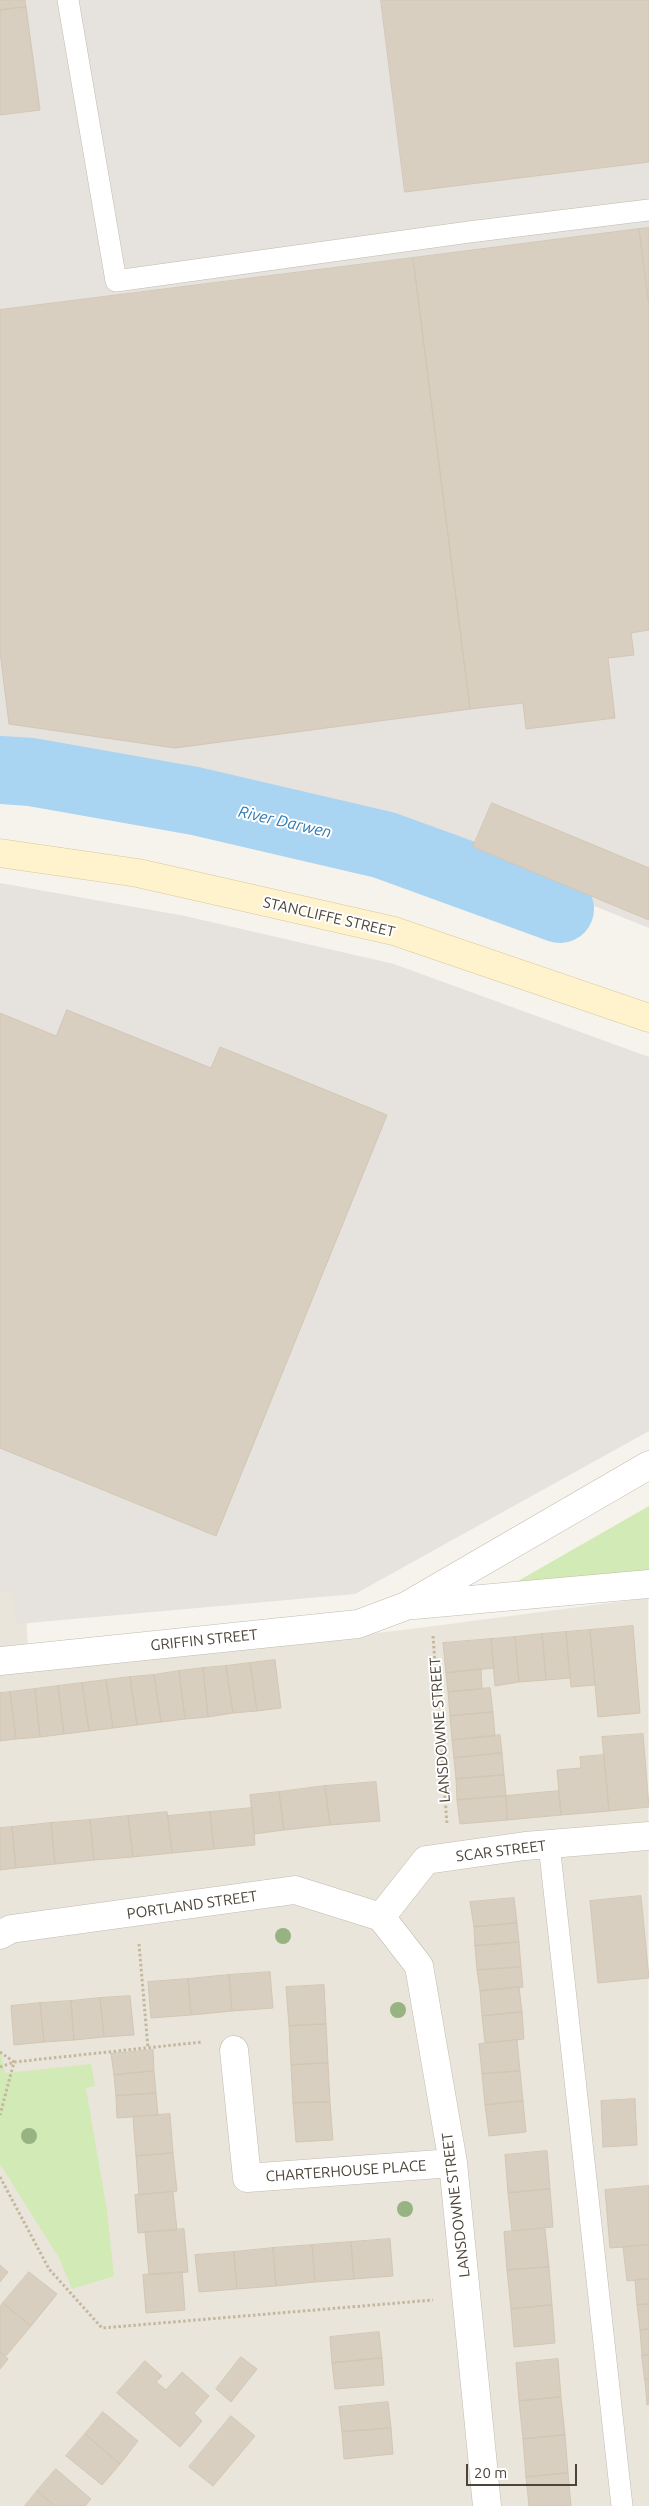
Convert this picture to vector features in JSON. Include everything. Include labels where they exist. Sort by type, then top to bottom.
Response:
[{"type":"main road","name":"STANCLIFFE STREET","points":[[0,853],[138,873],[394,931],[649,1018]]},
{"type":"street","name":"GRIFFIN STREET","points":[[418,1605],[649,1465]]},
{"type":"street","name":"GRIFFIN STREET","points":[[0,1662],[358,1624],[418,1605],[649,1584]]},
{"type":"street","name":"SCAR STREET","points":[[381,1918],[426,1860],[550,1844],[649,1836]]},
{"type":"street","name":"PORTLAND STREET","points":[[2,1931],[295,1890],[381,1918]]},
{"type":"street","name":"LANSDOWNE STREET","points":[[381,1918],[419,1966],[453,2163],[487,2506]]},
{"type":"street","name":"CHARTERHOUSE PLACE","points":[[234,2050],[247,2178],[453,2163]]},
{"type":"lane","points":[[68,0],[116,281],[470,232],[649,210]]},
{"type":"lane","points":[[550,1844],[622,2506]]},
{"type":"path","name":"LANSDOWNE STREET","points":[[418,1605],[449,1857]]},
{"type":"path","points":[[136,1912],[148,2048]]},
{"type":"path","points":[[0,2067],[14,2062],[227,2039],[234,2050]]},
{"type":"path","points":[[0,2052],[14,2062]]},
{"type":"path","points":[[0,2115],[14,2062]]},
{"type":"path","points":[[0,2177],[49,2269],[102,2328],[466,2297]]},
{"type":"shaded area","points":[[0,0],[649,0],[649,928],[371,816],[0,742]]},
{"type":"shaded area","points":[[0,883],[185,916],[394,964],[649,1057],[649,1431],[355,1594],[17,1624],[12,1591],[0,1592]]},
{"type":"shaded area","points":[[0,1552],[24,1565],[29,1672],[403,1630],[648,1598],[649,2506],[0,2506]]},
{"type":"green space","points":[[649,1506],[649,1587],[511,1585]]},
{"type":"green space","points":[[0,2049],[5,2073],[91,2064],[95,2086],[86,2088],[107,2211],[114,2276],[72,2289],[59,2258],[0,2164]]},
{"type":"building","points":[[0,0],[25,0],[26,7],[0,10]]},
{"type":"building","points":[[381,0],[649,0],[649,162],[405,192]]},
{"type":"building","points":[[26,7],[40,110],[0,115],[0,10]]},
{"type":"building","points":[[649,228],[649,306],[639,229]]},
{"type":"building","points":[[639,229],[649,306],[649,630],[631,633],[634,655],[608,658],[615,718],[526,729],[523,703],[470,709],[413,258]]},
{"type":"building","points":[[413,258],[470,709],[175,748],[9,724],[0,652],[0,310]]},
{"type":"building","points":[[492,803],[649,868],[649,920],[473,847]]},
{"type":"building","points":[[67,1010],[211,1068],[220,1047],[387,1115],[216,1536],[0,1448],[0,1013],[56,1036]]},
{"type":"building","points":[[633,1626],[640,1713],[598,1717],[590,1630]]},
{"type":"building","points":[[590,1630],[595,1685],[571,1687],[566,1632]]},
{"type":"building","points":[[566,1632],[570,1678],[546,1680],[542,1634]]},
{"type":"building","points":[[542,1634],[546,1680],[519,1682],[515,1637]]},
{"type":"building","points":[[515,1637],[519,1682],[495,1686],[491,1639]]},
{"type":"building","points":[[491,1639],[494,1668],[446,1673],[443,1643]]},
{"type":"building","points":[[275,1660],[281,1708],[257,1711],[250,1663]]},
{"type":"building","points":[[250,1663],[257,1711],[233,1713],[226,1666]]},
{"type":"building","points":[[226,1666],[233,1713],[208,1717],[203,1668]]},
{"type":"building","points":[[203,1668],[208,1717],[185,1719],[179,1671]]},
{"type":"building","points":[[481,1669],[482,1689],[448,1692],[446,1673]]},
{"type":"building","points":[[179,1671],[185,1719],[161,1722],[154,1675]]},
{"type":"building","points":[[154,1675],[161,1722],[137,1725],[130,1677]]},
{"type":"building","points":[[130,1677],[137,1725],[113,1728],[106,1680]]},
{"type":"building","points":[[106,1680],[113,1728],[89,1731],[82,1683]]},
{"type":"building","points":[[82,1683],[89,1731],[64,1734],[58,1686]]},
{"type":"building","points":[[58,1686],[64,1734],[40,1737],[35,1689]]},
{"type":"building","points":[[490,1688],[493,1712],[450,1716],[448,1692]]},
{"type":"building","points":[[35,1689],[40,1737],[16,1739],[10,1692]]},
{"type":"building","points":[[10,1692],[16,1739],[0,1741],[0,1693]]},
{"type":"building","points":[[493,1712],[495,1736],[452,1740],[450,1716]]},
{"type":"building","points":[[643,1734],[649,1807],[609,1811],[602,1737]]},
{"type":"building","points":[[500,1735],[502,1753],[454,1758],[452,1740]]},
{"type":"building","points":[[502,1753],[504,1775],[456,1779],[454,1758]]},
{"type":"building","points":[[604,1755],[609,1811],[561,1815],[557,1770],[581,1768],[580,1757]]},
{"type":"building","points":[[504,1775],[506,1796],[457,1800],[456,1779]]},
{"type":"building","points":[[376,1782],[380,1821],[330,1825],[325,1786]]},
{"type":"building","points":[[325,1786],[330,1825],[284,1830],[279,1792]]},
{"type":"building","points":[[559,1791],[561,1815],[507,1820],[506,1796]]},
{"type":"building","points":[[279,1792],[284,1830],[254,1834],[250,1795]]},
{"type":"building","points":[[506,1796],[507,1820],[460,1824],[457,1800]]},
{"type":"building","points":[[252,1808],[255,1845],[214,1849],[210,1812]]},
{"type":"building","points":[[167,1812],[172,1853],[133,1857],[128,1816]]},
{"type":"building","points":[[210,1812],[214,1849],[172,1853],[168,1816]]},
{"type":"building","points":[[128,1816],[133,1857],[94,1860],[90,1820]]},
{"type":"building","points":[[90,1820],[94,1860],[55,1864],[51,1823]]},
{"type":"building","points":[[51,1823],[55,1864],[16,1868],[12,1827]]},
{"type":"building","points":[[12,1827],[16,1868],[0,1870],[0,1828]]},
{"type":"building","points":[[641,1896],[649,1978],[598,1983],[590,1901]]},
{"type":"building","points":[[514,1898],[517,1923],[474,1927],[470,1902]]},
{"type":"building","points":[[517,1923],[519,1942],[475,1946],[474,1927]]},
{"type":"building","points":[[519,1942],[521,1967],[477,1970],[475,1946]]},
{"type":"building","points":[[521,1967],[523,1987],[480,1991],[477,1970]]},
{"type":"building","points":[[270,1972],[273,2008],[232,2011],[229,1975]]},
{"type":"building","points":[[229,1975],[232,2011],[191,2015],[188,1979]]},
{"type":"building","points":[[188,1979],[191,2015],[151,2018],[148,1982]]},
{"type":"building","points":[[324,1985],[326,2024],[289,2026],[286,1987]]},
{"type":"building","points":[[519,1987],[522,2012],[482,2016],[480,1991]]},
{"type":"building","points":[[130,1996],[134,2035],[104,2037],[100,1998]]},
{"type":"building","points":[[100,1998],[104,2037],[74,2040],[71,2001]]},
{"type":"building","points":[[71,2001],[74,2040],[44,2042],[40,2003]]},
{"type":"building","points":[[40,2003],[44,2042],[14,2045],[11,2006]]},
{"type":"building","points":[[522,2012],[524,2039],[485,2043],[482,2016]]},
{"type":"building","points":[[326,2024],[328,2063],[291,2065],[289,2026]]},
{"type":"building","points":[[517,2040],[520,2071],[482,2074],[479,2044]]},
{"type":"building","points":[[153,2050],[154,2071],[114,2075],[111,2054]]},
{"type":"building","points":[[328,2063],[330,2102],[293,2103],[291,2065]]},
{"type":"building","points":[[154,2071],[156,2093],[116,2096],[114,2075]]},
{"type":"building","points":[[520,2071],[523,2101],[485,2105],[482,2074]]},
{"type":"building","points":[[156,2093],[158,2115],[117,2118],[116,2096]]},
{"type":"building","points":[[635,2099],[637,2145],[603,2147],[601,2101]]},
{"type":"building","points":[[523,2101],[526,2132],[489,2136],[485,2105]]},
{"type":"building","points":[[330,2102],[333,2140],[296,2142],[293,2103]]},
{"type":"building","points":[[170,2114],[173,2153],[136,2156],[133,2117]]},
{"type":"building","points":[[547,2151],[550,2189],[508,2193],[505,2155]]},
{"type":"building","points":[[173,2153],[177,2191],[139,2195],[136,2156]]},
{"type":"building","points":[[649,2186],[649,2245],[610,2248],[605,2190]]},
{"type":"building","points":[[550,2189],[553,2227],[512,2231],[508,2193]]},
{"type":"building","points":[[173,2192],[177,2230],[138,2233],[135,2195]]},
{"type":"building","points":[[184,2229],[188,2272],[149,2275],[145,2232]]},
{"type":"building","points":[[545,2229],[549,2267],[507,2270],[504,2232]]},
{"type":"building","points":[[390,2239],[393,2276],[354,2279],[351,2242]]},
{"type":"building","points":[[351,2242],[354,2279],[315,2282],[312,2245]]},
{"type":"building","points":[[312,2245],[315,2282],[276,2286],[273,2248]]},
{"type":"building","points":[[649,2245],[649,2279],[627,2281],[623,2247]]},
{"type":"building","points":[[273,2248],[276,2286],[237,2289],[234,2252]]},
{"type":"building","points":[[234,2252],[237,2289],[199,2292],[195,2255]]},
{"type":"building","points":[[0,2265],[8,2272],[0,2282]]},
{"type":"building","points":[[549,2267],[552,2305],[511,2309],[507,2270]]},
{"type":"building","points":[[29,2272],[57,2294],[31,2326],[3,2303]]},
{"type":"building","points":[[182,2272],[185,2310],[146,2313],[143,2275]]},
{"type":"building","points":[[649,2279],[649,2304],[637,2305],[635,2280]]},
{"type":"building","points":[[3,2303],[31,2326],[5,2357],[0,2352],[0,2307]]},
{"type":"building","points":[[649,2304],[649,2329],[640,2330],[637,2305]]},
{"type":"building","points":[[552,2305],[555,2343],[514,2347],[511,2309]]},
{"type":"building","points":[[649,2329],[649,2355],[642,2355],[640,2330]]},
{"type":"building","points":[[379,2332],[382,2358],[332,2363],[330,2337]]},
{"type":"building","points":[[0,2352],[8,2359],[0,2369]]},
{"type":"building","points":[[642,2355],[649,2355],[649,2379],[645,2380]]},
{"type":"building","points":[[241,2357],[257,2369],[231,2402],[216,2389]]},
{"type":"building","points":[[382,2358],[384,2385],[335,2389],[332,2363]]},
{"type":"building","points":[[558,2359],[561,2397],[519,2401],[516,2363]]},
{"type":"building","points":[[145,2361],[162,2376],[156,2382],[166,2390],[182,2372],[209,2396],[194,2413],[202,2421],[180,2447],[117,2393]]},
{"type":"building","points":[[649,2379],[649,2404],[647,2405],[645,2380]]},
{"type":"building","points":[[561,2397],[565,2435],[523,2439],[519,2401]]},
{"type":"building","points":[[388,2402],[391,2428],[342,2432],[339,2407]]},
{"type":"building","points":[[103,2412],[138,2441],[120,2464],[85,2434]]},
{"type":"building","points":[[231,2416],[255,2436],[213,2486],[189,2467]]},
{"type":"building","points":[[391,2428],[393,2454],[344,2459],[342,2432]]},
{"type":"building","points":[[85,2434],[120,2464],[102,2485],[66,2456]]},
{"type":"building","points":[[565,2435],[568,2473],[526,2477],[523,2439]]},
{"type":"building","points":[[56,2469],[91,2499],[85,2506],[55,2506],[37,2491]]},
{"type":"building","points":[[568,2473],[571,2506],[529,2506],[526,2477]]},
{"type":"building","points":[[37,2491],[55,2506],[25,2506]]},
{"type":"waterway","name":"River Darwen","points":[[0,770],[31,772],[195,801],[384,845],[560,909]]}]
